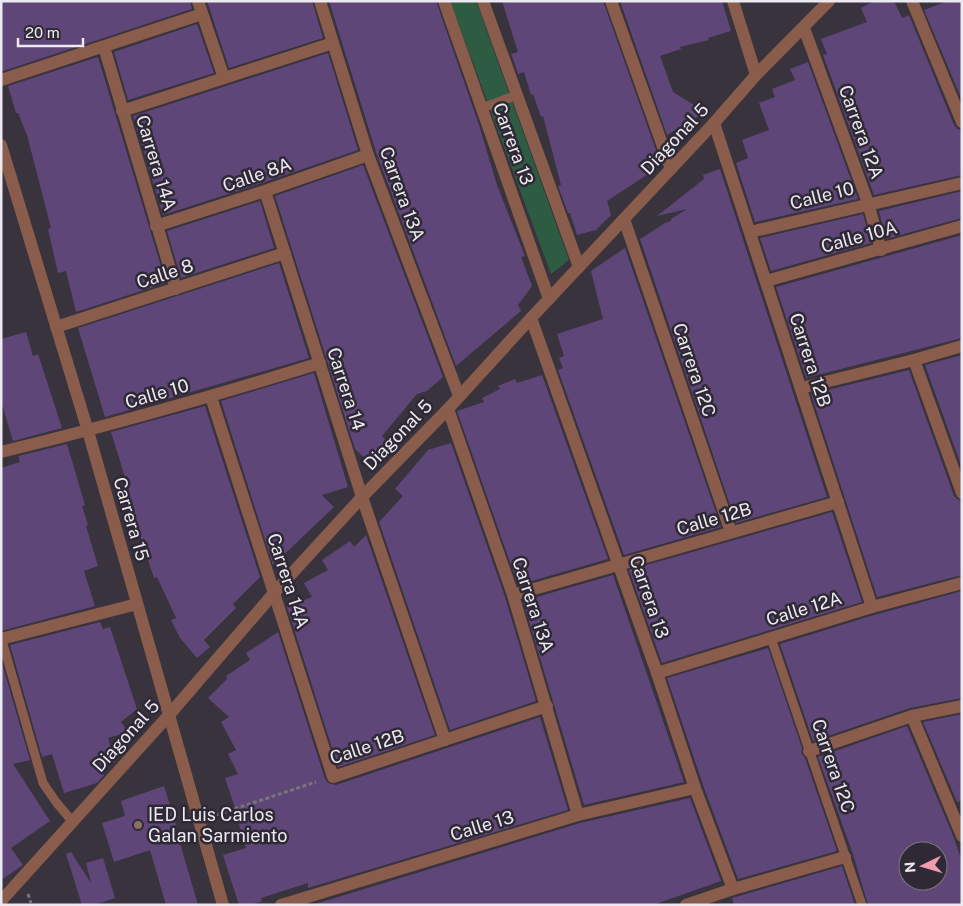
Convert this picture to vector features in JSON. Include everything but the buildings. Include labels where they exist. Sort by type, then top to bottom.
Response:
[{"type":"street","name":"Carrera 13A","points":[[320,1],[368,154],[459,396]]},
{"type":"street","name":"Carrera 13","points":[[444,1],[550,298]]},
{"type":"street","name":"Carrera 13","points":[[483,1],[579,266]]},
{"type":"street","points":[[611,1],[671,169]]},
{"type":"street","points":[[732,1],[756,75]]},
{"type":"street","name":"Diagonal 5","points":[[1,900],[169,715],[274,593],[362,497],[448,409],[530,318],[714,123],[756,75],[829,1]]},
{"type":"street","points":[[916,2],[959,107],[962,122]]},
{"type":"street","points":[[1,80],[104,46],[200,7],[224,78]]},
{"type":"street","name":"Carrera 12A","points":[[804,28],[868,203],[881,250]]},
{"type":"street","points":[[122,111],[333,42]]},
{"type":"street","name":"Carrera 14A","points":[[104,46],[176,289]]},
{"type":"street","name":"Carrera 12B","points":[[714,123],[872,607]]},
{"type":"street","name":"Carrera 15","points":[[1,145],[88,431],[223,905]]},
{"type":"street","name":"Calle 8A","points":[[156,226],[265,191],[368,154]]},
{"type":"street","name":"Calle 10","points":[[750,232],[868,203],[962,183]]},
{"type":"street","name":"Carrera 14","points":[[265,191],[362,497],[445,740]]},
{"type":"street","name":"Carrera 12C","points":[[624,219],[731,532]]},
{"type":"street","name":"Calle 10A","points":[[766,281],[962,226]]},
{"type":"street","name":"Calle 8","points":[[56,327],[285,253]]},
{"type":"street","name":"Carrera 13","points":[[530,318],[657,673],[695,788],[734,888]]},
{"type":"street","points":[[801,388],[962,346]]},
{"type":"street","points":[[914,360],[957,462],[962,494]]},
{"type":"street","name":"Calle 10","points":[[1,452],[88,431],[211,397],[320,363]]},
{"type":"street","name":"Carrera 14A","points":[[211,397],[333,777]]},
{"type":"street","name":"Carrera 13A","points":[[448,409],[513,595],[578,815]]},
{"type":"street","name":"Calle 12B","points":[[513,595],[838,502]]},
{"type":"street","name":"Calle 12A","points":[[657,673],[872,607],[962,583]]},
{"type":"street","points":[[1,638],[136,604]]},
{"type":"street","name":"Calle 12B","points":[[333,777],[547,706]]},
{"type":"street","points":[[809,751],[912,716],[962,706]]},
{"type":"street","points":[[912,716],[962,835]]},
{"type":"street","name":"Calle 13","points":[[281,905],[578,815],[695,788]]},
{"type":"street","points":[[686,905],[734,888],[845,856]]},
{"type":"lane","points":[[482,108],[517,95]]},
{"type":"lane","points":[[1,638],[43,783],[72,821]]},
{"type":"lane","name":"Carrera 12C","points":[[771,638],[862,905]]},
{"type":"path","name":"Calle 12B","points":[[198,821],[333,777]]},
{"type":"green space","points":[[450,1],[476,1],[569,260],[551,274]]},
{"type":"place","name":"IED Luis Carlos Galan Sarmiento","points":[[138,825]]}]
